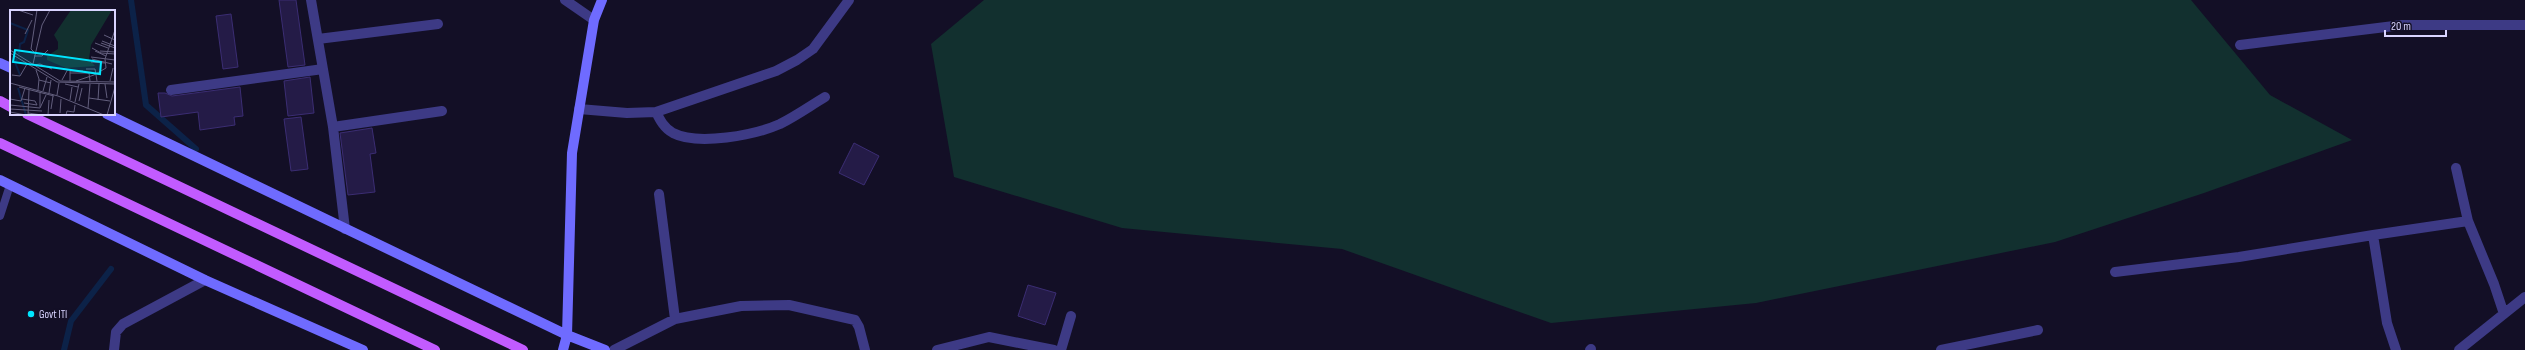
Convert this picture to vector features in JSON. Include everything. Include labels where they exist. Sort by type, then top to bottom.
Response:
[{"type":"main road","points":[[0,101],[10,106]]},
{"type":"main road","points":[[29,115],[523,350]]},
{"type":"main road","points":[[0,143],[435,350]]},
{"type":"street","points":[[311,0],[333,127],[345,229]]},
{"type":"street","points":[[565,0],[594,20]]},
{"type":"street","points":[[563,350],[567,335],[572,153],[594,20],[602,0]]},
{"type":"street","points":[[579,110],[627,113],[656,112],[776,71],[797,60],[813,48],[849,0]]},
{"type":"street","points":[[318,40],[438,24]]},
{"type":"street","points":[[2240,45],[2402,25],[2525,25]]},
{"type":"street","points":[[0,63],[10,68]]},
{"type":"street","points":[[171,90],[323,69]]},
{"type":"street","points":[[656,112],[663,125],[673,133],[688,138],[746,135],[780,124],[825,97]]},
{"type":"street","points":[[333,127],[442,111]]},
{"type":"street","points":[[108,115],[567,335],[605,350]]},
{"type":"street","points":[[2456,168],[2468,221],[2494,284],[2504,314]]},
{"type":"street","points":[[0,180],[205,280],[363,350]]},
{"type":"street","points":[[659,194],[675,319]]},
{"type":"street","points":[[2115,272],[2239,257],[2468,221]]},
{"type":"street","points":[[2373,235],[2387,323],[2396,350]]},
{"type":"street","points":[[114,350],[116,332],[123,324],[205,280]]},
{"type":"street","points":[[2459,350],[2525,297]]},
{"type":"street","points":[[614,350],[675,319],[741,306],[789,305],[855,320],[859,327],[865,350]]},
{"type":"street","points":[[1061,350],[1071,316]]},
{"type":"street","points":[[1941,350],[2038,330]]},
{"type":"street","points":[[937,350],[989,337],[1054,350]]},
{"type":"lane","points":[[0,216],[10,185]]},
{"type":"green space","points":[[984,0],[2191,0],[2270,95],[2352,140],[2204,193],[2055,242],[1756,303],[1551,323],[1342,249],[1122,228],[954,177],[931,44]]},
{"type":"building","points":[[279,0],[296,0],[305,65],[288,67]]},
{"type":"building","points":[[231,14],[238,67],[223,69],[216,16]]},
{"type":"building","points":[[310,77],[314,113],[288,116],[284,81]]},
{"type":"building","points":[[240,87],[243,116],[234,117],[235,125],[200,130],[198,112],[161,117],[158,93],[165,93],[172,96]]},
{"type":"building","points":[[301,117],[308,169],[291,171],[284,119]]},
{"type":"building","points":[[372,128],[376,153],[370,154],[375,192],[348,195],[340,133]]},
{"type":"building","points":[[854,143],[879,156],[864,185],[839,173]]},
{"type":"building","points":[[1028,285],[1056,293],[1045,325],[1018,316]]},
{"type":"waterway","points":[[131,0],[146,105],[196,149]]},
{"type":"waterway","points":[[64,350],[71,321],[111,269]]},
{"type":"place","name":"Govt ITI","points":[[31,314]]}]
